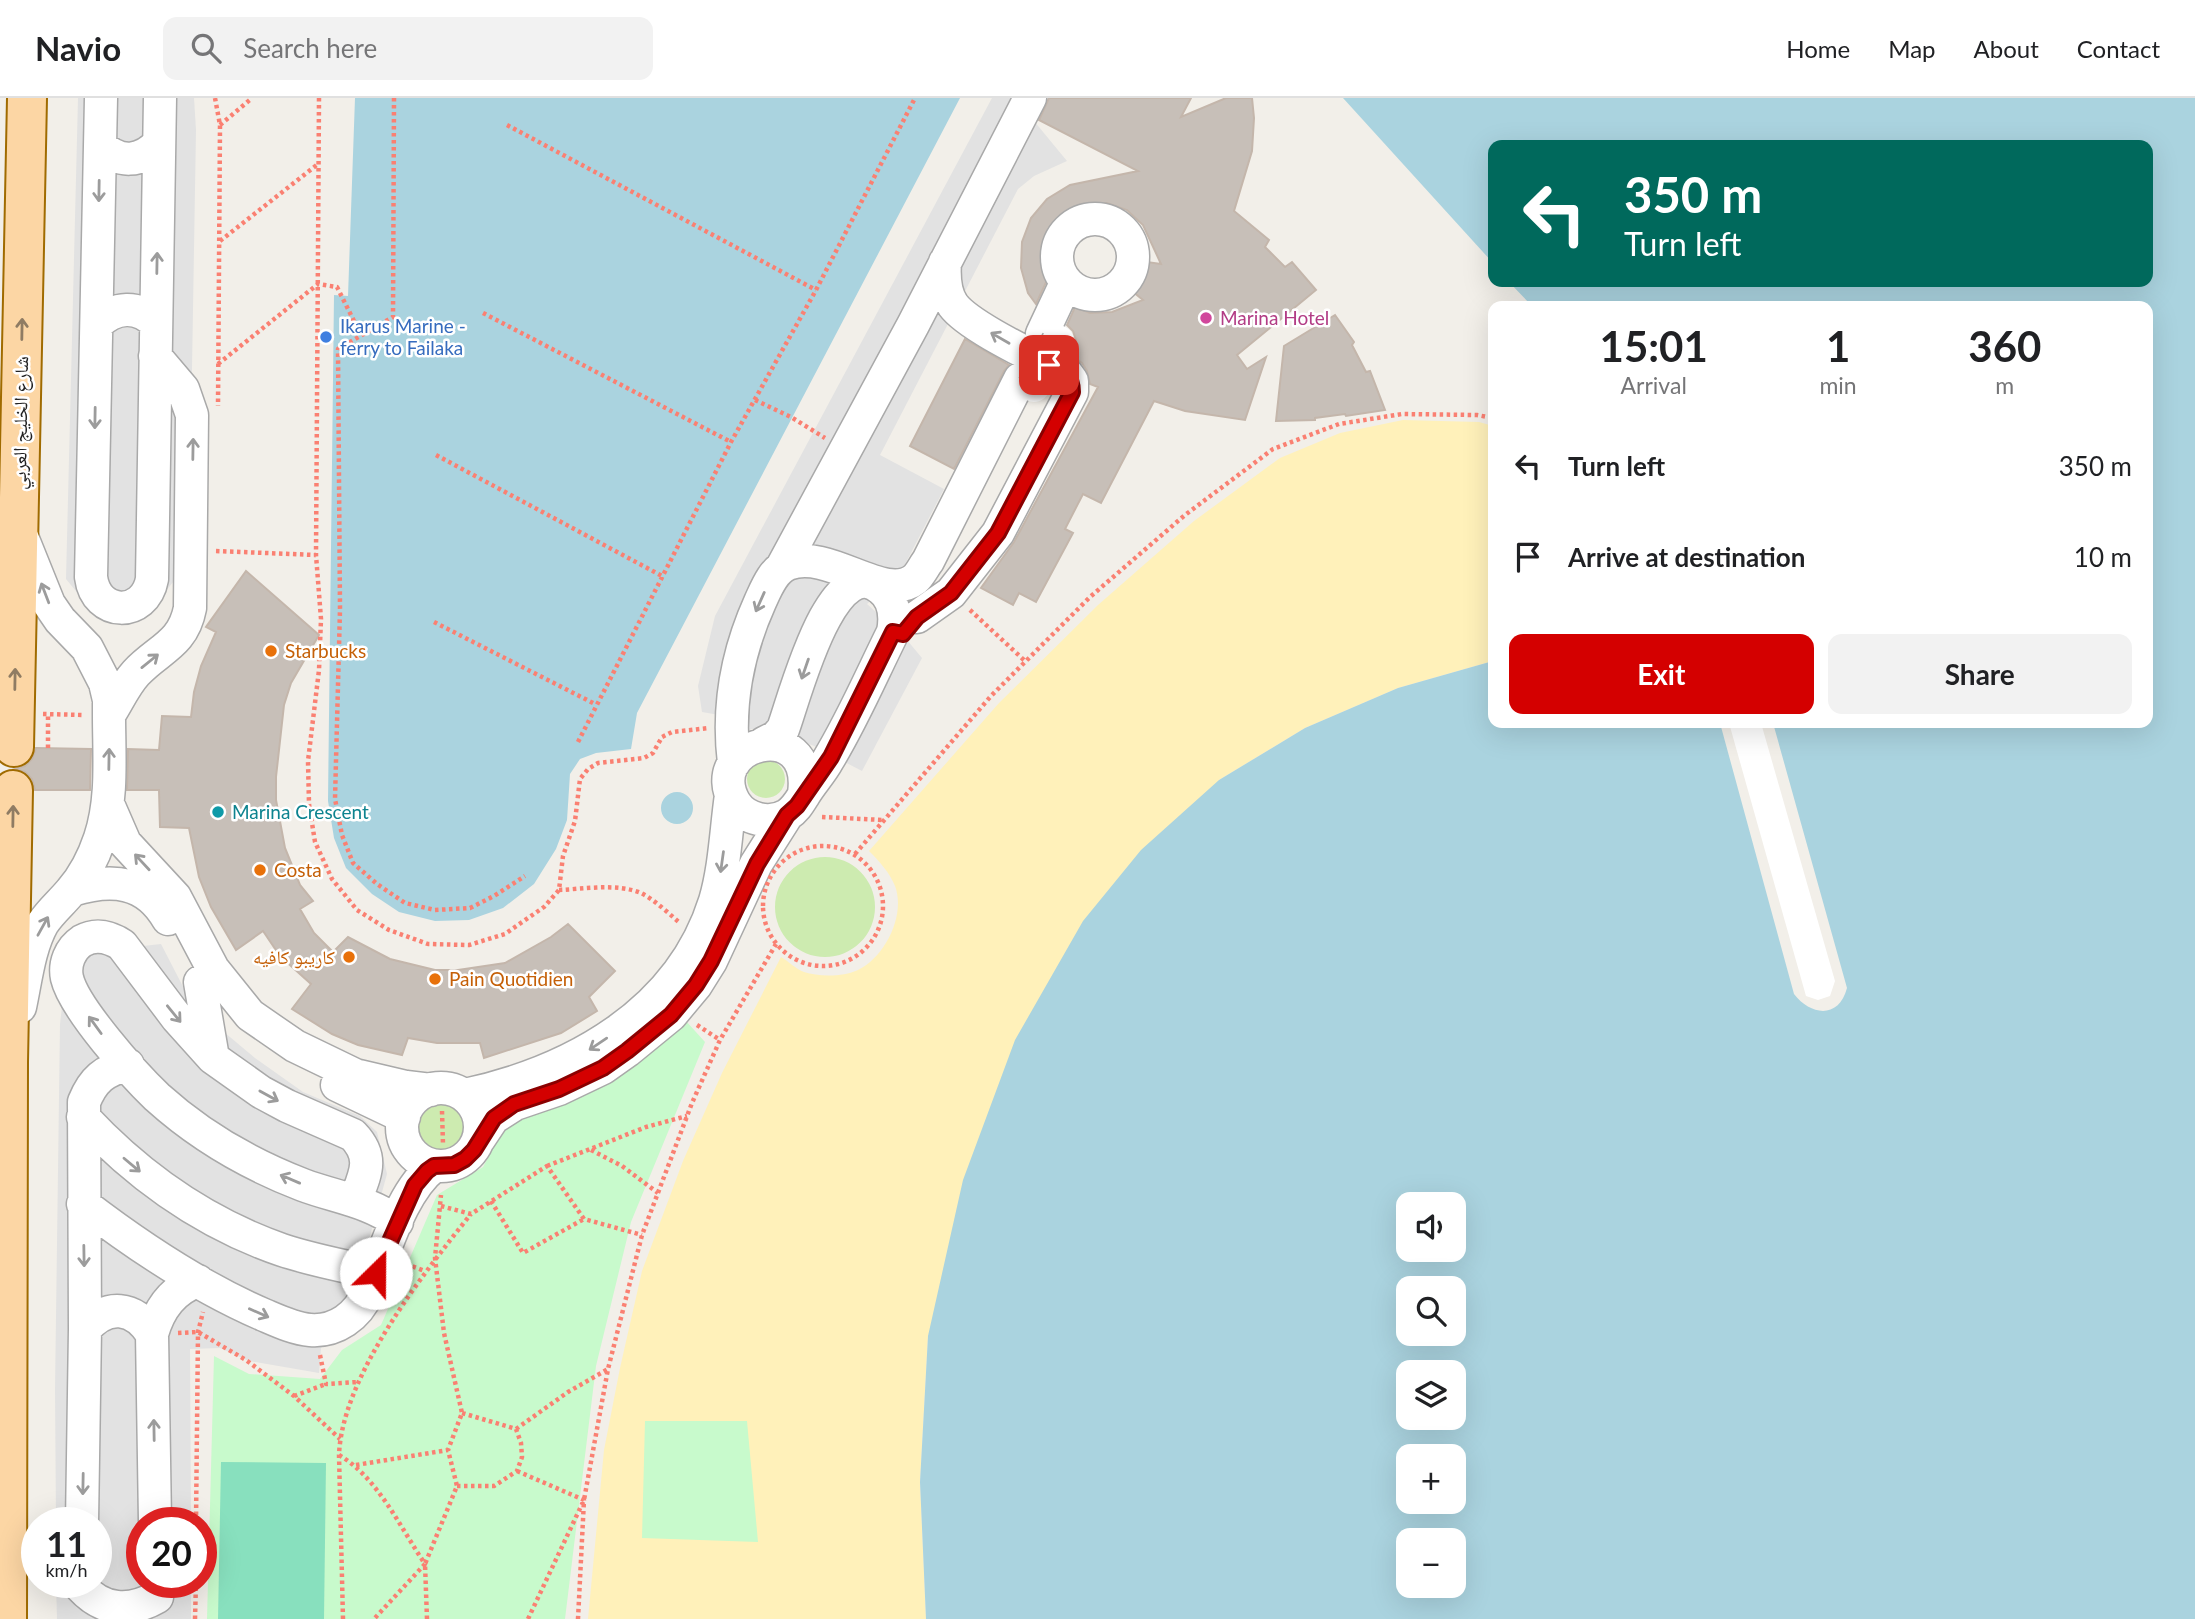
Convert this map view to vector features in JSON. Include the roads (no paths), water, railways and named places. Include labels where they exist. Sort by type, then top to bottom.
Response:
[{"type":"main road","name":"شارع الخليج العربي","points":[[27,98],[17,526],[31,731]]},
{"type":"main road","points":[[7,1619],[8,1063],[13,790]]},
{"type":"lane","points":[[101,98],[91,577],[92,586],[101,600],[116,607],[133,606],[141,601],[151,588],[152,579],[155,530],[155,356],[160,122]]},
{"type":"lane","points":[[100,145],[118,158],[141,157],[151,151],[160,122],[183,98]]},
{"type":"lane","points":[[465,1095],[534,1076],[591,1049],[647,1007],[668,984],[699,939],[715,901],[720,881],[731,795],[729,784],[734,763],[732,703],[741,649],[766,589],[782,567],[913,325],[1030,98]]},
{"type":"lane","points":[[945,262],[944,277],[949,296],[968,320]]},
{"type":"lane","points":[[72,890],[103,883],[132,887],[146,893],[166,915],[200,982],[258,1042],[405,1131],[418,1159],[434,1166],[454,1165],[465,1159],[474,1150],[494,1118],[514,1104],[559,1089],[603,1068],[671,1015],[696,985],[711,961],[744,888],[796,805],[831,757],[943,556],[1074,288]]},
{"type":"lane","points":[[97,324],[104,317],[122,309],[141,311],[156,323]]},
{"type":"lane","points":[[734,763],[752,746],[776,737],[783,729],[820,624],[846,589],[859,582],[870,581],[887,593],[895,622],[905,624],[951,593],[998,533],[1072,392],[1072,381],[1067,374],[968,320],[950,316],[936,317],[913,325]]},
{"type":"lane","points":[[109,715],[136,673],[172,644],[184,628],[208,546],[192,415],[183,388],[155,356]]},
{"type":"lane","points":[[782,567],[790,563],[816,561],[870,581],[896,587],[915,579],[928,561],[1027,382]]},
{"type":"lane","points":[[810,513],[814,548],[832,565]]},
{"type":"lane","points":[[8,1063],[36,939],[51,912],[72,890],[92,858],[105,822],[108,804],[109,700],[101,674],[87,648],[60,620],[50,604],[17,526]]},
{"type":"lane","points":[[731,795],[738,807],[761,820],[775,820],[796,805],[806,781],[804,769],[798,758],[789,750],[764,743]]},
{"type":"lane","points":[[108,804],[125,843],[174,897],[213,969],[250,1015],[295,1045],[355,1075],[406,1087],[453,1090],[465,1095],[479,1115],[479,1139]]},
{"type":"lane","points":[[83,1204],[139,1245],[204,1285],[271,1318],[296,1327],[316,1330],[333,1327],[354,1314],[387,1267],[377,1211],[361,1143],[353,1135],[305,1115],[261,1092],[213,1058],[160,997],[122,944],[113,939],[93,937],[83,940],[75,947],[66,966],[69,986],[82,1007],[128,1065],[165,1103],[235,1153],[292,1181],[377,1211]]},
{"type":"lane","points":[[200,982],[213,1058]]},
{"type":"lane","points":[[82,1507],[84,1102],[89,1088],[99,1076],[128,1065]]},
{"type":"lane","points":[[377,1211],[397,1180],[409,1105],[419,1095],[431,1090]]},
{"type":"lane","points":[[83,1117],[107,1143],[151,1180],[189,1207],[219,1223],[283,1250],[387,1267]]},
{"type":"lane","points":[[377,1211],[415,1185],[434,1166]]},
{"type":"lane","points":[[155,1507],[152,1334],[160,1311],[168,1301],[186,1285],[204,1285]]},
{"type":"lane","points":[[85,1329],[94,1319],[106,1312],[120,1311],[134,1314],[145,1322],[152,1334]]},
{"type":"lane","points":[[81,1598],[81,1619]]},
{"type":"lane","points":[[95,1598],[111,1607],[135,1607],[156,1599]]},
{"type":"water","points":[[355,98],[960,98],[637,713],[631,749],[596,753],[580,759],[570,774],[567,820],[556,849],[534,884],[503,908],[469,920],[435,921],[399,912],[372,894],[346,868],[334,838],[328,801],[334,295],[348,296]]},
{"type":"water","points":[[1343,98],[2195,98],[2195,1619],[926,1619],[920,1482],[928,1336],[963,1180],[1015,1040],[1083,921],[1141,850],[1219,780],[1305,728],[1398,688],[1488,662],[1488,728],[1721,728],[1794,994],[1808,1007],[1824,1011],[1831,1009],[1838,1005],[1847,988],[1774,728],[2153,728],[2153,301],[1527,301],[1514,287],[2153,287],[2153,140],[1488,140],[1488,258]]},
{"type":"water","points":[[677,792],[688,797],[693,808],[688,819],[677,824],[666,819],[661,808],[666,797]]},
{"type":"place","name":"Marina Hotel","points":[[1206,318]]},
{"type":"place","name":"Ikarus Marine - ferry to Failaka","points":[[326,337]]},
{"type":"place","name":"Starbucks","points":[[271,651]]},
{"type":"place","name":"Marina Crescent","points":[[218,812]]},
{"type":"place","name":"Costa","points":[[260,870]]},
{"type":"place","name":"كاريبو كافيه","points":[[349,957]]},
{"type":"place","name":"Pain Quotidien","points":[[435,979]]}]
